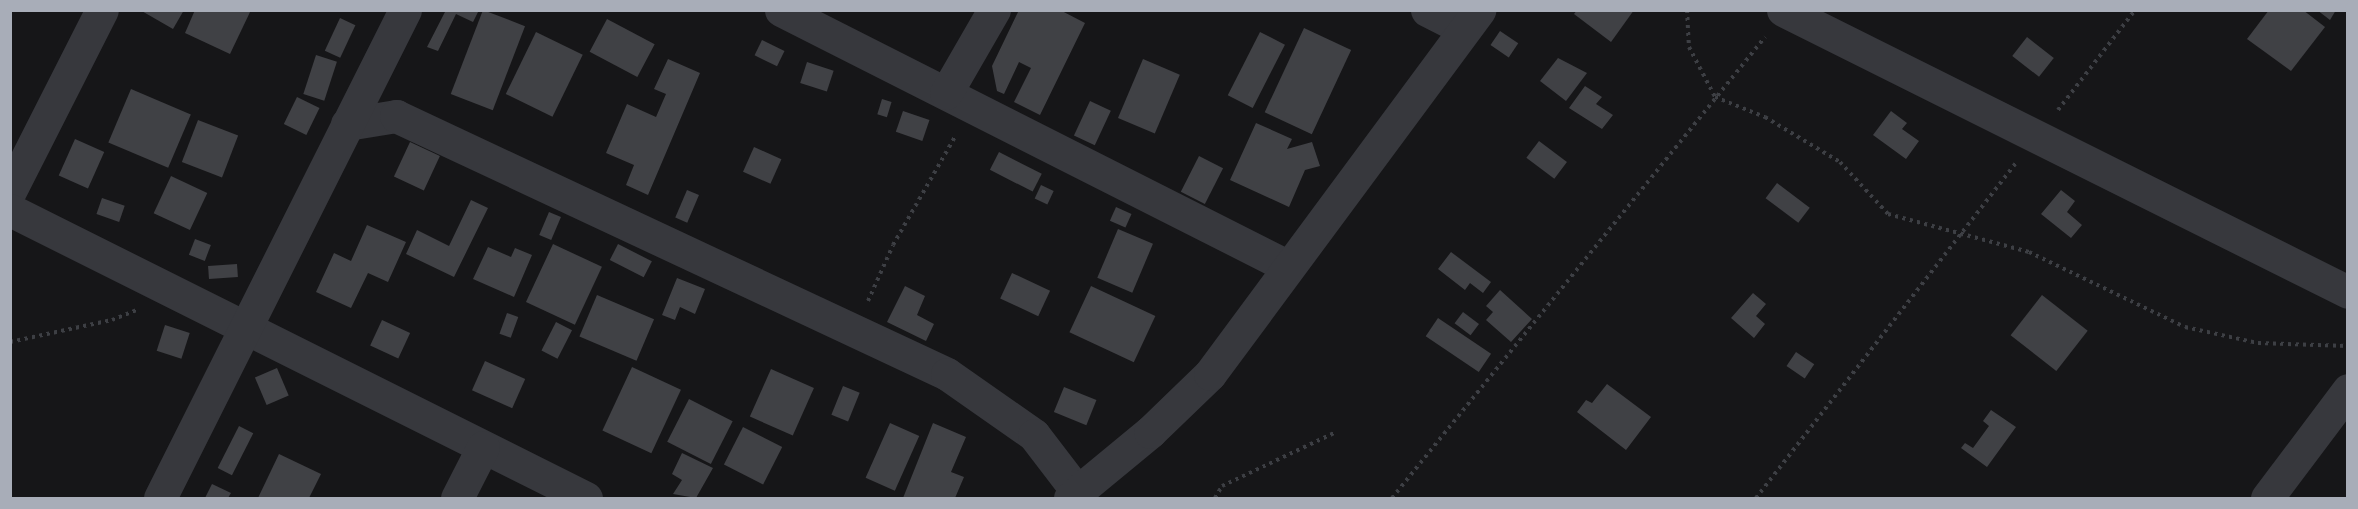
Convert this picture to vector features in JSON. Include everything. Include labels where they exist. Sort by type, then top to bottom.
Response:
[{"type":"street","points":[[10,191],[102,10]]},
{"type":"street","points":[[160,498],[405,10]]},
{"type":"street","points":[[781,10],[1287,266]]},
{"type":"street","points":[[960,100],[994,10]]},
{"type":"street","points":[[347,124],[396,116],[947,374],[1034,435],[1073,494],[1150,432],[1210,374],[1287,266],[1471,20],[1427,10]]},
{"type":"street","points":[[1784,11],[2348,292]]},
{"type":"street","points":[[10,210],[586,498]]},
{"type":"street","points":[[2267,498],[2348,390]]},
{"type":"street","points":[[457,498],[483,447]]},
{"type":"path","points":[[1688,10],[1689,47],[1715,98],[1765,117],[1840,162],[1888,214],[2030,252],[2185,327],[2258,343],[2348,346]]},
{"type":"path","points":[[1756,498],[2135,10]]},
{"type":"path","points":[[1392,498],[1784,11]]},
{"type":"path","points":[[854,331],[960,100]]},
{"type":"path","points":[[10,342],[112,320],[176,293]]},
{"type":"path","points":[[1215,498],[1222,486],[1336,432]]},
{"type":"building","points":[[140,10],[184,10],[173,29]]},
{"type":"building","points":[[195,10],[251,10],[230,54],[185,33]]},
{"type":"building","points":[[446,10],[479,10],[473,22],[456,14],[438,51],[427,47]]},
{"type":"building","points":[[483,10],[525,26],[493,110],[451,94]]},
{"type":"building","points":[[1019,10],[1060,10],[1085,23],[1040,115],[1014,102],[1031,68],[1019,62],[1004,94],[997,91],[992,66]]},
{"type":"building","points":[[1577,10],[1634,10],[1611,42],[1574,14]]},
{"type":"building","points":[[2269,10],[2303,10],[2325,27],[2291,71],[2247,39]]},
{"type":"building","points":[[2317,10],[2336,10],[2330,20]]},
{"type":"building","points":[[340,18],[355,25],[340,58],[325,51]]},
{"type":"building","points":[[607,19],[655,44],[637,77],[590,52]]},
{"type":"building","points":[[1304,28],[1351,50],[1312,134],[1265,112]]},
{"type":"building","points":[[1500,31],[1518,43],[1509,57],[1490,45]]},
{"type":"building","points":[[536,32],[583,55],[552,117],[506,94]]},
{"type":"building","points":[[1260,32],[1285,45],[1253,108],[1228,95]]},
{"type":"building","points":[[2027,37],[2054,58],[2039,77],[2012,56]]},
{"type":"building","points":[[762,40],[784,51],[777,66],[755,55]]},
{"type":"building","points":[[316,55],[337,62],[324,101],[303,94]]},
{"type":"building","points":[[1558,58],[1587,73],[1566,101],[1540,81]]},
{"type":"building","points":[[668,59],[700,73],[648,195],[626,185],[634,165],[606,153],[627,104],[656,117],[666,94],[654,89]]},
{"type":"building","points":[[1143,59],[1180,75],[1155,134],[1118,118]]},
{"type":"building","points":[[807,62],[834,71],[827,92],[800,83]]},
{"type":"building","points":[[1585,86],[1602,97],[1596,104],[1613,115],[1602,129],[1569,108]]},
{"type":"building","points":[[131,89],[191,114],[168,168],[108,142]]},
{"type":"building","points":[[297,97],[319,108],[306,135],[284,124]]},
{"type":"building","points":[[882,99],[892,102],[887,117],[877,114]]},
{"type":"building","points":[[1090,101],[1111,111],[1095,145],[1074,135]]},
{"type":"building","points":[[903,111],[929,120],[922,141],[896,132]]},
{"type":"building","points":[[1891,111],[1907,123],[1902,129],[1919,141],[1906,159],[1873,135]]},
{"type":"building","points":[[198,120],[238,135],[222,177],[182,162]]},
{"type":"building","points":[[1256,123],[1292,139],[1287,149],[1312,142],[1320,166],[1305,170],[1289,207],[1230,180]]},
{"type":"building","points":[[75,139],[104,152],[88,189],[59,176]]},
{"type":"building","points":[[1539,141],[1567,162],[1554,179],[1526,158]]},
{"type":"building","points":[[410,142],[440,156],[424,190],[394,176]]},
{"type":"building","points":[[754,147],[781,159],[770,184],[743,172]]},
{"type":"building","points":[[999,152],[1042,174],[1033,192],[990,170]]},
{"type":"building","points":[[1199,156],[1223,168],[1205,204],[1181,192]]},
{"type":"building","points":[[171,176],[207,193],[190,230],[154,213]]},
{"type":"building","points":[[1777,183],[1810,208],[1798,223],[1766,198]]},
{"type":"building","points":[[1041,185],[1054,191],[1047,205],[1035,199]]},
{"type":"building","points":[[687,190],[699,195],[687,223],[675,218]]},
{"type":"building","points":[[2061,190],[2075,201],[2067,212],[2082,225],[2071,238],[2041,214]]},
{"type":"building","points":[[102,198],[125,206],[119,222],[96,214]]},
{"type":"building","points":[[471,200],[488,208],[454,277],[406,254],[417,230],[449,246]]},
{"type":"building","points":[[1116,207],[1132,214],[1125,228],[1110,221]]},
{"type":"building","points":[[549,212],[561,217],[551,240],[539,235]]},
{"type":"building","points":[[367,225],[406,242],[388,282],[368,273],[351,308],[316,292],[334,253],[351,261]]},
{"type":"building","points":[[1118,229],[1153,244],[1132,293],[1097,278]]},
{"type":"building","points":[[195,239],[211,245],[205,261],[189,255]]},
{"type":"building","points":[[553,244],[602,267],[575,325],[526,302]]},
{"type":"building","points":[[618,244],[652,261],[644,277],[610,260]]},
{"type":"building","points":[[488,247],[511,257],[515,248],[532,255],[514,297],[473,279]]},
{"type":"building","points":[[1451,252],[1491,282],[1483,293],[1470,283],[1465,290],[1438,269]]},
{"type":"building","points":[[237,264],[238,277],[209,279],[208,266]]},
{"type":"building","points":[[1012,273],[1050,291],[1038,316],[1000,298]]},
{"type":"building","points":[[677,278],[705,289],[695,314],[680,307],[675,320],[662,315]]},
{"type":"building","points":[[905,286],[925,296],[917,315],[934,324],[926,341],[887,322]]},
{"type":"building","points":[[1091,286],[1155,316],[1134,362],[1069,332]]},
{"type":"building","points":[[1500,290],[1532,319],[1511,342],[1486,320],[1493,312],[1486,306]]},
{"type":"building","points":[[1753,293],[1766,304],[1756,316],[1765,324],[1754,338],[1731,318]]},
{"type":"building","points":[[597,295],[654,319],[636,361],[579,336]]},
{"type":"building","points":[[2042,295],[2088,331],[2056,371],[2011,335]]},
{"type":"building","points":[[1463,312],[1479,324],[1471,335],[1455,323]]},
{"type":"building","points":[[507,313],[518,317],[511,338],[499,334]]},
{"type":"building","points":[[1438,318],[1491,354],[1479,372],[1426,336]]},
{"type":"building","points":[[382,320],[410,333],[398,358],[370,345]]},
{"type":"building","points":[[556,322],[572,330],[558,359],[541,351]]},
{"type":"building","points":[[165,325],[190,333],[181,359],[157,351]]},
{"type":"building","points":[[1796,352],[1814,364],[1805,378],[1786,366]]},
{"type":"building","points":[[485,361],[525,379],[512,408],[472,390]]},
{"type":"building","points":[[632,367],[681,390],[651,453],[602,430]]},
{"type":"building","points":[[277,368],[289,396],[267,405],[255,377]]},
{"type":"building","points":[[771,369],[814,388],[793,436],[750,417]]},
{"type":"building","points":[[1607,384],[1651,417],[1626,450],[1577,412],[1586,400],[1592,403]]},
{"type":"building","points":[[843,386],[860,393],[848,421],[831,415]]},
{"type":"building","points":[[1064,387],[1096,400],[1086,425],[1054,412]]},
{"type":"building","points":[[689,399],[733,421],[711,464],[667,442]]},
{"type":"building","points":[[1991,410],[2016,427],[1987,467],[1961,448],[1965,443],[1973,448],[1989,426],[1983,421]]},
{"type":"building","points":[[890,423],[919,436],[895,491],[866,478]]},
{"type":"building","points":[[933,423],[966,437],[951,472],[964,477],[955,498],[903,498]]},
{"type":"building","points":[[239,426],[253,433],[232,475],[218,468]]},
{"type":"building","points":[[743,427],[782,447],[763,484],[724,464]]},
{"type":"building","points":[[682,453],[713,468],[696,498],[673,494],[682,480],[672,474]]},
{"type":"building","points":[[279,454],[321,474],[309,498],[258,498]]},
{"type":"building","points":[[212,484],[231,493],[228,498],[205,498]]}]
